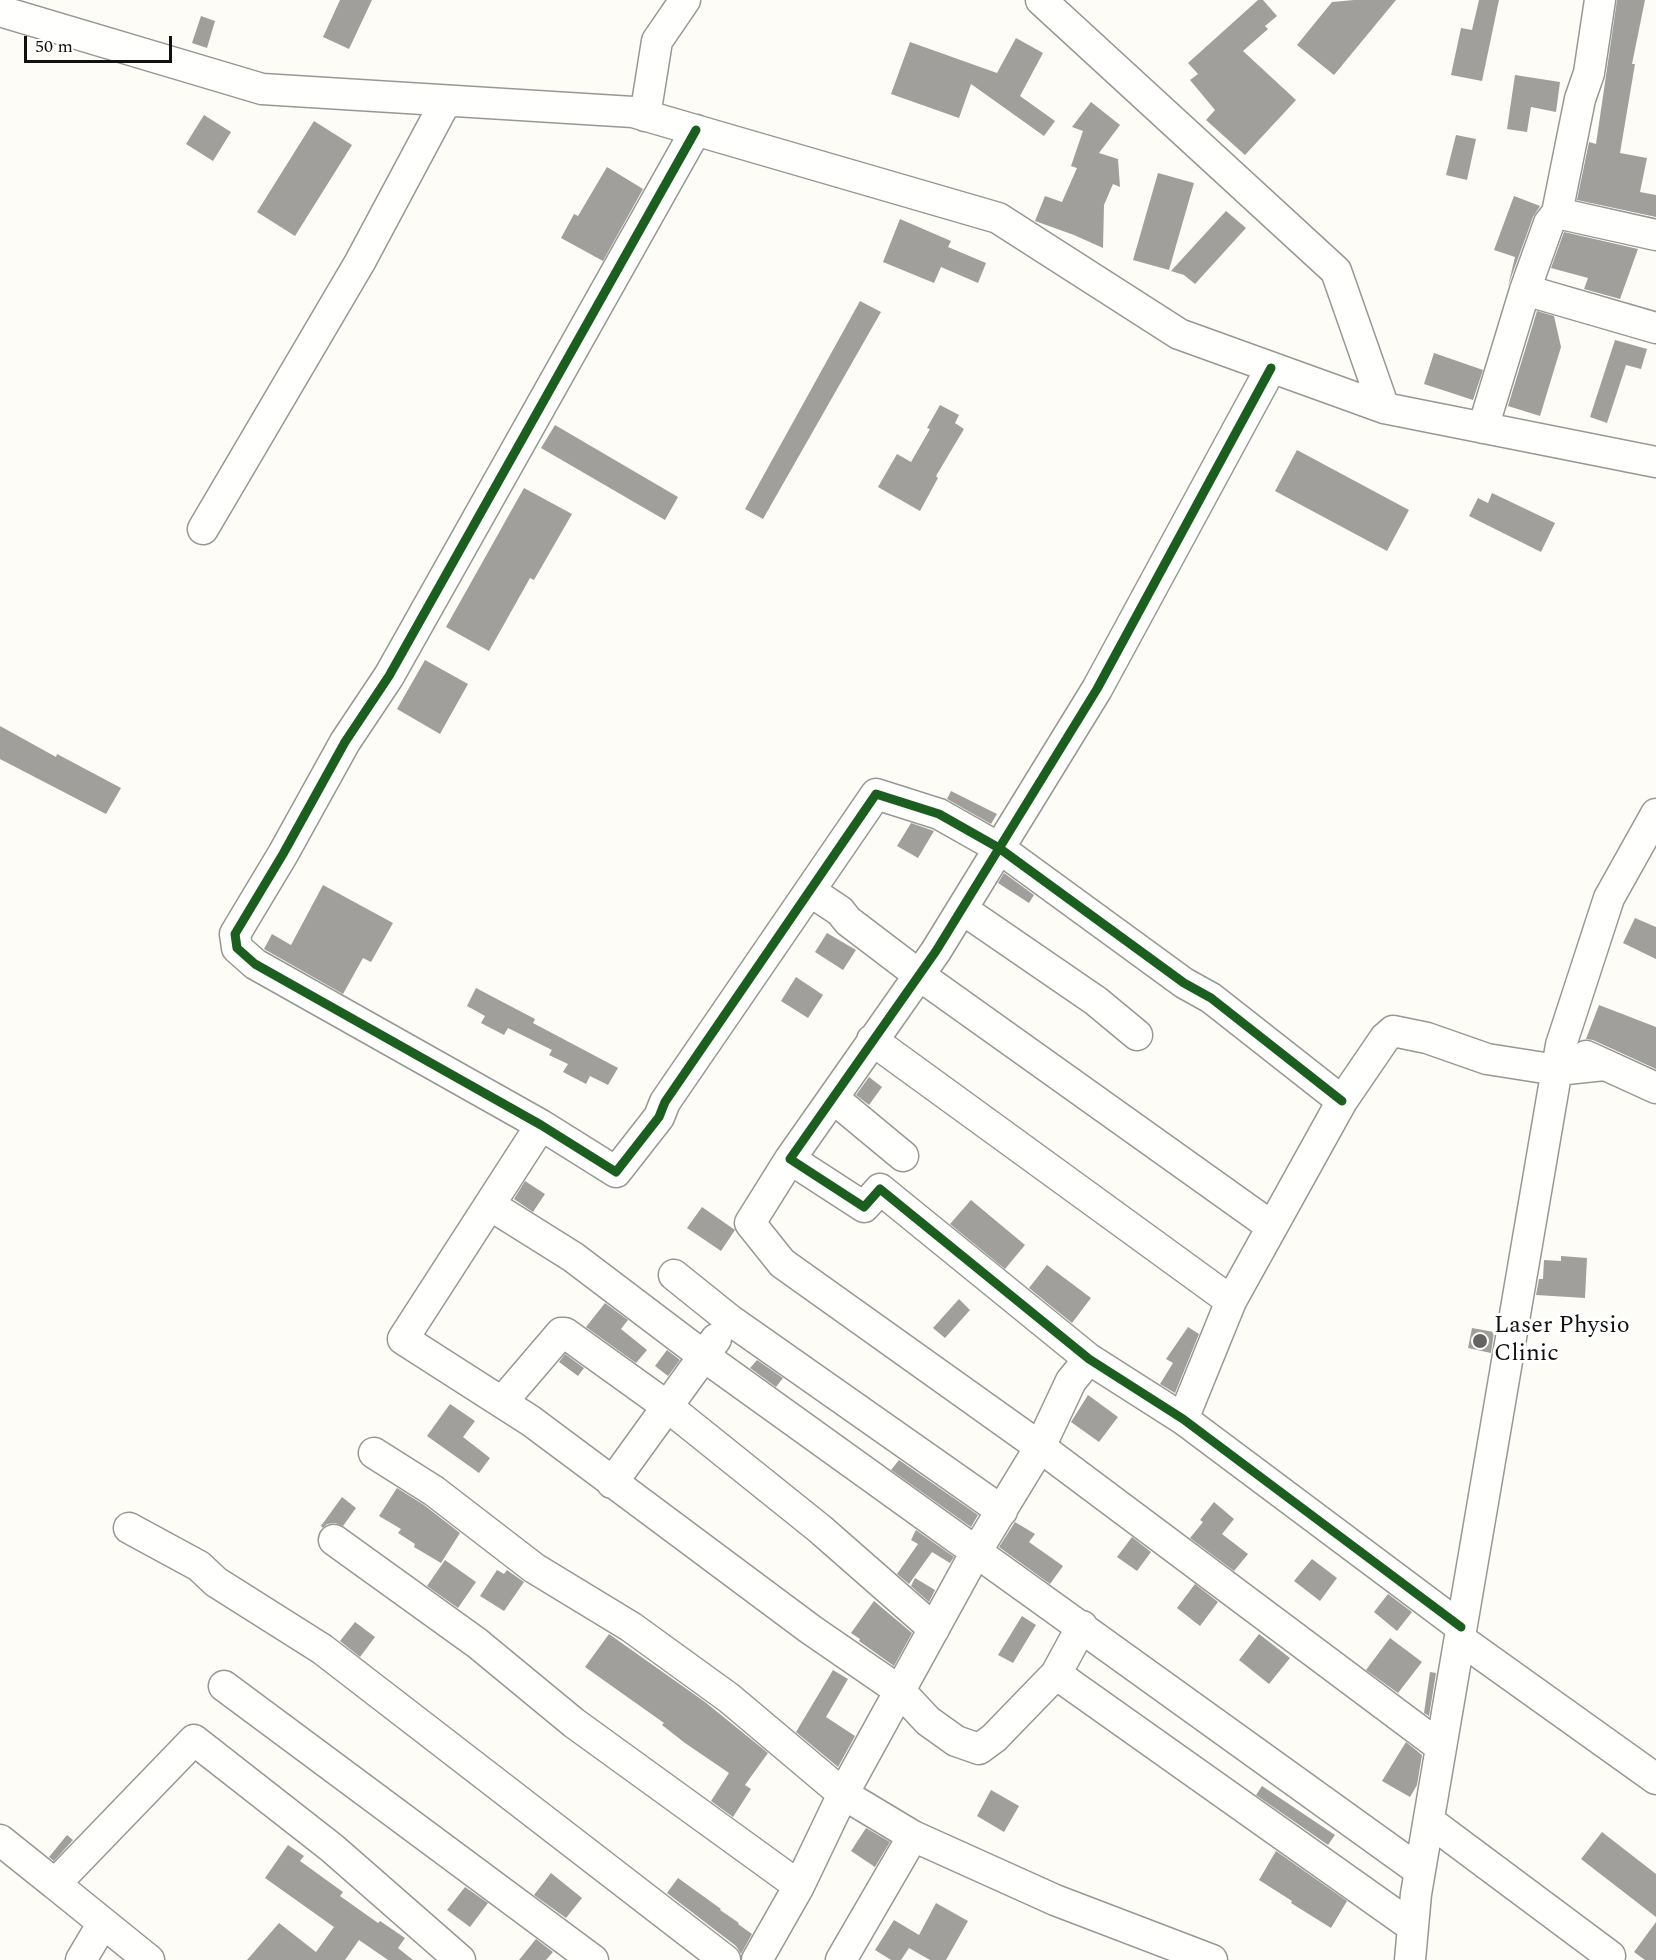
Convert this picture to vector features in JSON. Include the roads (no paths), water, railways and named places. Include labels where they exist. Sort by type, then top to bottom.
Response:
[{"type":"street","points":[[645,116],[657,41],[685,0]]},
{"type":"street","points":[[1041,0],[1336,272],[1384,408]]},
{"type":"street","points":[[1483,428],[1525,290],[1549,223],[1557,213],[1580,99],[1589,73],[1600,0]]},
{"type":"street","points":[[0,11],[262,89],[633,112],[998,218],[1179,334],[1384,408],[1656,462]]},
{"type":"street","points":[[203,529],[360,262],[446,101]]},
{"type":"street","points":[[696,130],[389,676],[345,742],[283,854],[235,934],[237,948],[255,964],[541,1125],[616,1172],[659,1118],[665,1102],[876,794],[939,814],[999,848],[1184,983],[1211,998],[1342,1101]]},
{"type":"street","points":[[1557,213],[1656,235]]},
{"type":"street","points":[[1525,290],[1656,328]]},
{"type":"street","points":[[1271,368],[1097,689],[962,909],[919,975],[790,1159],[750,1223],[782,1263],[1040,1447],[1441,1747]]},
{"type":"street","points":[[1410,1960],[1420,1871],[1559,1058],[1609,898],[1656,814]]},
{"type":"street","points":[[810,891],[840,911],[848,921],[919,975],[1271,1226]]},
{"type":"street","points":[[962,909],[1096,1001],[1137,1035]]},
{"type":"street","points":[[1183,1419],[1231,1301],[1271,1226],[1342,1101],[1376,1049],[1393,1032],[1427,1038],[1487,1059],[1559,1058],[1604,1065],[1656,1088]]},
{"type":"street","points":[[872,1040],[1231,1301]]},
{"type":"street","points":[[833,1098],[903,1156]]},
{"type":"street","points":[[541,1125],[403,1339],[531,1421],[810,1629],[900,1691],[928,1721],[956,1741],[979,1749],[994,1738],[1056,1674],[1082,1626]]},
{"type":"street","points":[[790,1159],[864,1207],[880,1189],[1089,1359],[1183,1419],[1461,1633],[1656,1779]]},
{"type":"street","points":[[490,1205],[573,1257],[705,1356],[1420,1871]]},
{"type":"street","points":[[674,1275],[730,1320],[1002,1511]]},
{"type":"street","points":[[612,1483],[730,1320]]},
{"type":"street","points":[[502,1402],[562,1333],[668,1407],[820,1529],[934,1629]]},
{"type":"street","points":[[757,1960],[799,1886],[843,1794],[976,1552],[1040,1447],[1071,1381],[1089,1359]]},
{"type":"street","points":[[374,1453],[434,1491],[534,1568],[631,1627],[729,1698],[843,1794],[913,1836],[1055,1900],[1200,1958]]},
{"type":"street","points":[[129,1528],[199,1566],[216,1582],[322,1649],[725,1960]]},
{"type":"street","points":[[334,1540],[477,1643],[574,1723],[799,1886]]},
{"type":"street","points":[[1056,1674],[1413,1927]]},
{"type":"street","points":[[224,1686],[593,1960]]},
{"type":"street","points":[[55,1884],[194,1740],[332,1848],[460,1960]]},
{"type":"street","points":[[1429,1821],[1610,1956],[1607,1960]]},
{"type":"street","points":[[841,1960],[913,1836]]},
{"type":"street","points":[[0,1840],[149,1960]]},
{"type":"street","points":[[81,1960],[103,1923]]},
{"type":"place","name":"Laser Physio Clinic","points":[[1480,1341]]}]
